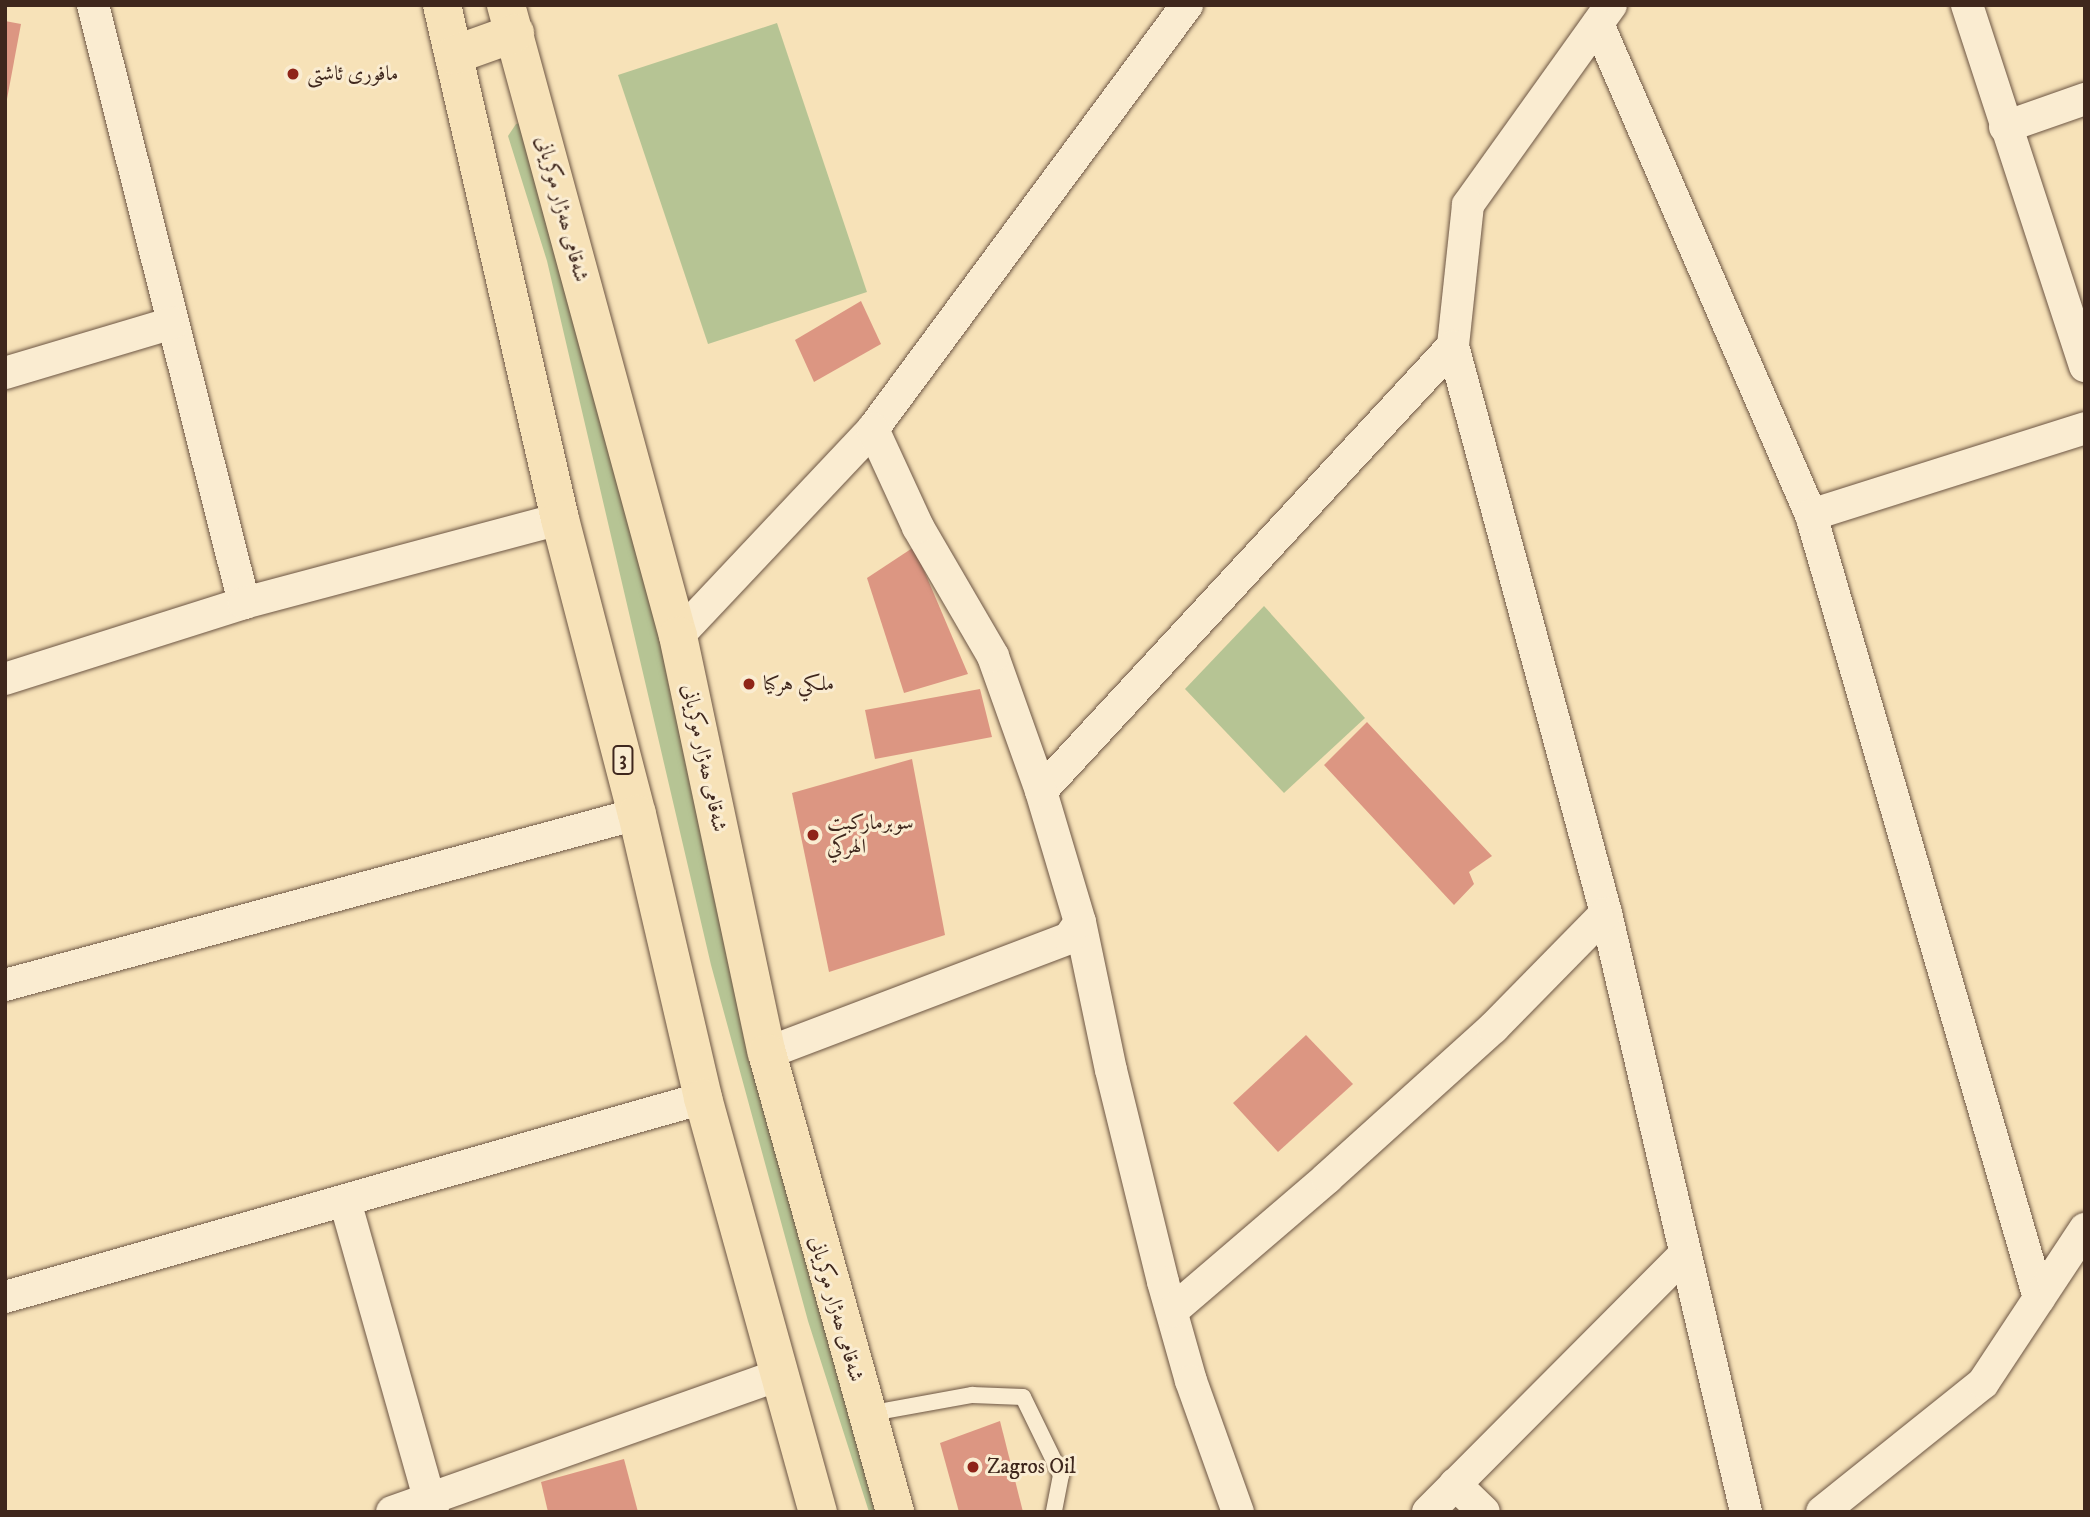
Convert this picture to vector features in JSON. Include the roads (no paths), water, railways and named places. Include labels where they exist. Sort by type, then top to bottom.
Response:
[{"type":"highway","name":"3","points":[[442,5],[560,519],[637,814],[703,1098],[818,1512]]},
{"type":"highway","points":[[454,55],[511,19]]},
{"type":"highway","name":"شەقامی ھەژار موکریانی","points":[[511,19],[678,636],[767,1053],[895,1512]]},
{"type":"street","points":[[93,5],[244,603]]},
{"type":"street","points":[[678,636],[873,429],[1187,5]]},
{"type":"street","points":[[1967,5],[2085,366]]},
{"type":"street","points":[[1605,15],[1468,205],[1453,346],[1606,913],[1746,1512]]},
{"type":"street","points":[[1605,15],[1811,515],[2039,1298]]},
{"type":"street","points":[[2005,127],[2085,99]]},
{"type":"street","points":[[5,373],[173,323]]},
{"type":"street","points":[[1041,791],[1453,346]]},
{"type":"street","points":[[1811,515],[2085,428]]},
{"type":"street","points":[[873,429],[918,527],[992,656],[1041,791],[1080,922],[1111,1070],[1191,1381],[1238,1512]]},
{"type":"street","points":[[5,679],[244,603],[560,519]]},
{"type":"street","points":[[5,985],[637,814]]},
{"type":"street","points":[[1172,1311],[1327,1178],[1493,1028],[1606,913]]},
{"type":"street","points":[[767,1053],[1069,938],[1080,922]]},
{"type":"street","points":[[5,1297],[703,1098]]},
{"type":"street","points":[[345,1201],[431,1506]]},
{"type":"street","points":[[1822,1512],[1983,1383],[2085,1229]]},
{"type":"street","points":[[1428,1512],[1685,1254]]},
{"type":"street","points":[[391,1512],[431,1506],[779,1375]]},
{"type":"street","points":[[1455,1485],[1484,1512]]},
{"type":"lane","points":[[867,1414],[972,1395],[1023,1397],[1061,1475],[1054,1512]]},
{"type":"place","name":"مافوری ئاشتی","points":[[293,74]]},
{"type":"place","name":"ملكي هركيا","points":[[749,684]]},
{"type":"place","name":"سوبرماركيت الهركي","points":[[813,835]]},
{"type":"place","name":"Zagros Oil","points":[[973,1467]]}]
